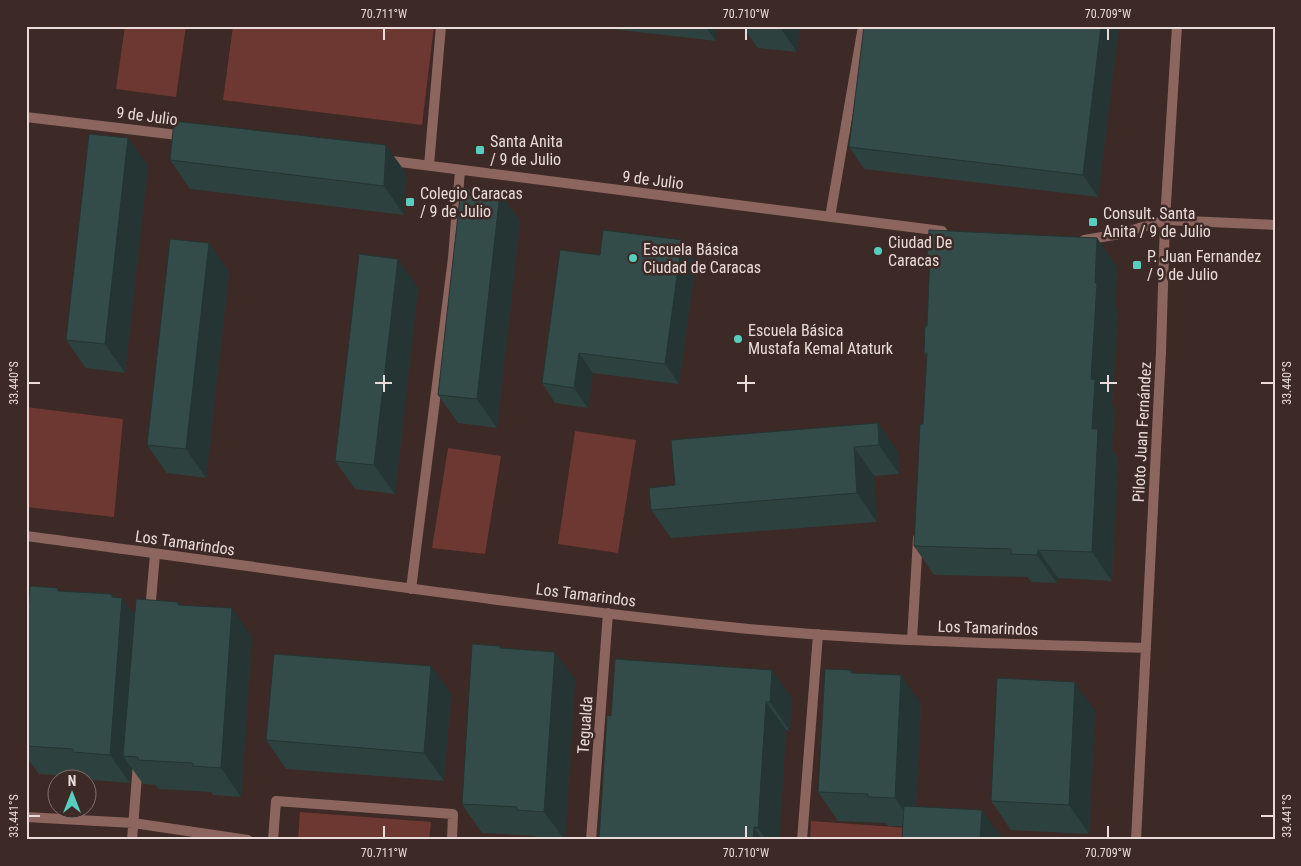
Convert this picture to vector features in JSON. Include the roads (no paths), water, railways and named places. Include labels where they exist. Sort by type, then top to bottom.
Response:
[{"type":"street","points":[[429,165],[442,26]]},
{"type":"street","points":[[830,217],[863,26]]},
{"type":"street","name":"Piloto Juan Fernández","points":[[1136,840],[1161,352],[1165,220],[1177,26]]},
{"type":"street","name":"9 de Julio","points":[[26,116],[195,137]]},
{"type":"street","name":"9 de Julio","points":[[374,159],[830,217],[934,235],[952,232]]},
{"type":"street","points":[[411,589],[453,258],[460,170]]},
{"type":"street","points":[[1071,241],[1120,234],[1165,220],[1275,225]]},
{"type":"street","points":[[912,640],[918,532]]},
{"type":"street","name":"Los Tamarindos","points":[[26,536],[411,589],[740,628],[912,640],[1146,648]]},
{"type":"street","points":[[149,624],[155,554]]},
{"type":"street","name":"Tegualda","points":[[591,840],[608,613]]},
{"type":"street","points":[[802,840],[818,634]]},
{"type":"street","points":[[132,840],[139,753]]},
{"type":"street","points":[[273,840],[276,801],[453,814],[452,840]]},
{"type":"street","points":[[26,817],[133,823],[248,840]]},
{"type":"place","name":"Santa Anita / 9 de Julio","points":[[480,150]]},
{"type":"place","name":"Colegio Caracas / 9 de Julio","points":[[410,202]]},
{"type":"place","name":"Consult. Santa Anita / 9 de Julio","points":[[1093,222]]},
{"type":"place","name":"Ciudad De Caracas","points":[[878,251]]},
{"type":"place","name":"Escuela Básica Ciudad de Caracas","points":[[633,258]]},
{"type":"place","name":"P. Juan Fernandez / 9 de Julio","points":[[1137,265]]},
{"type":"place","name":"Escuela Básica Mustafa Kemal Ataturk","points":[[738,339]]}]
